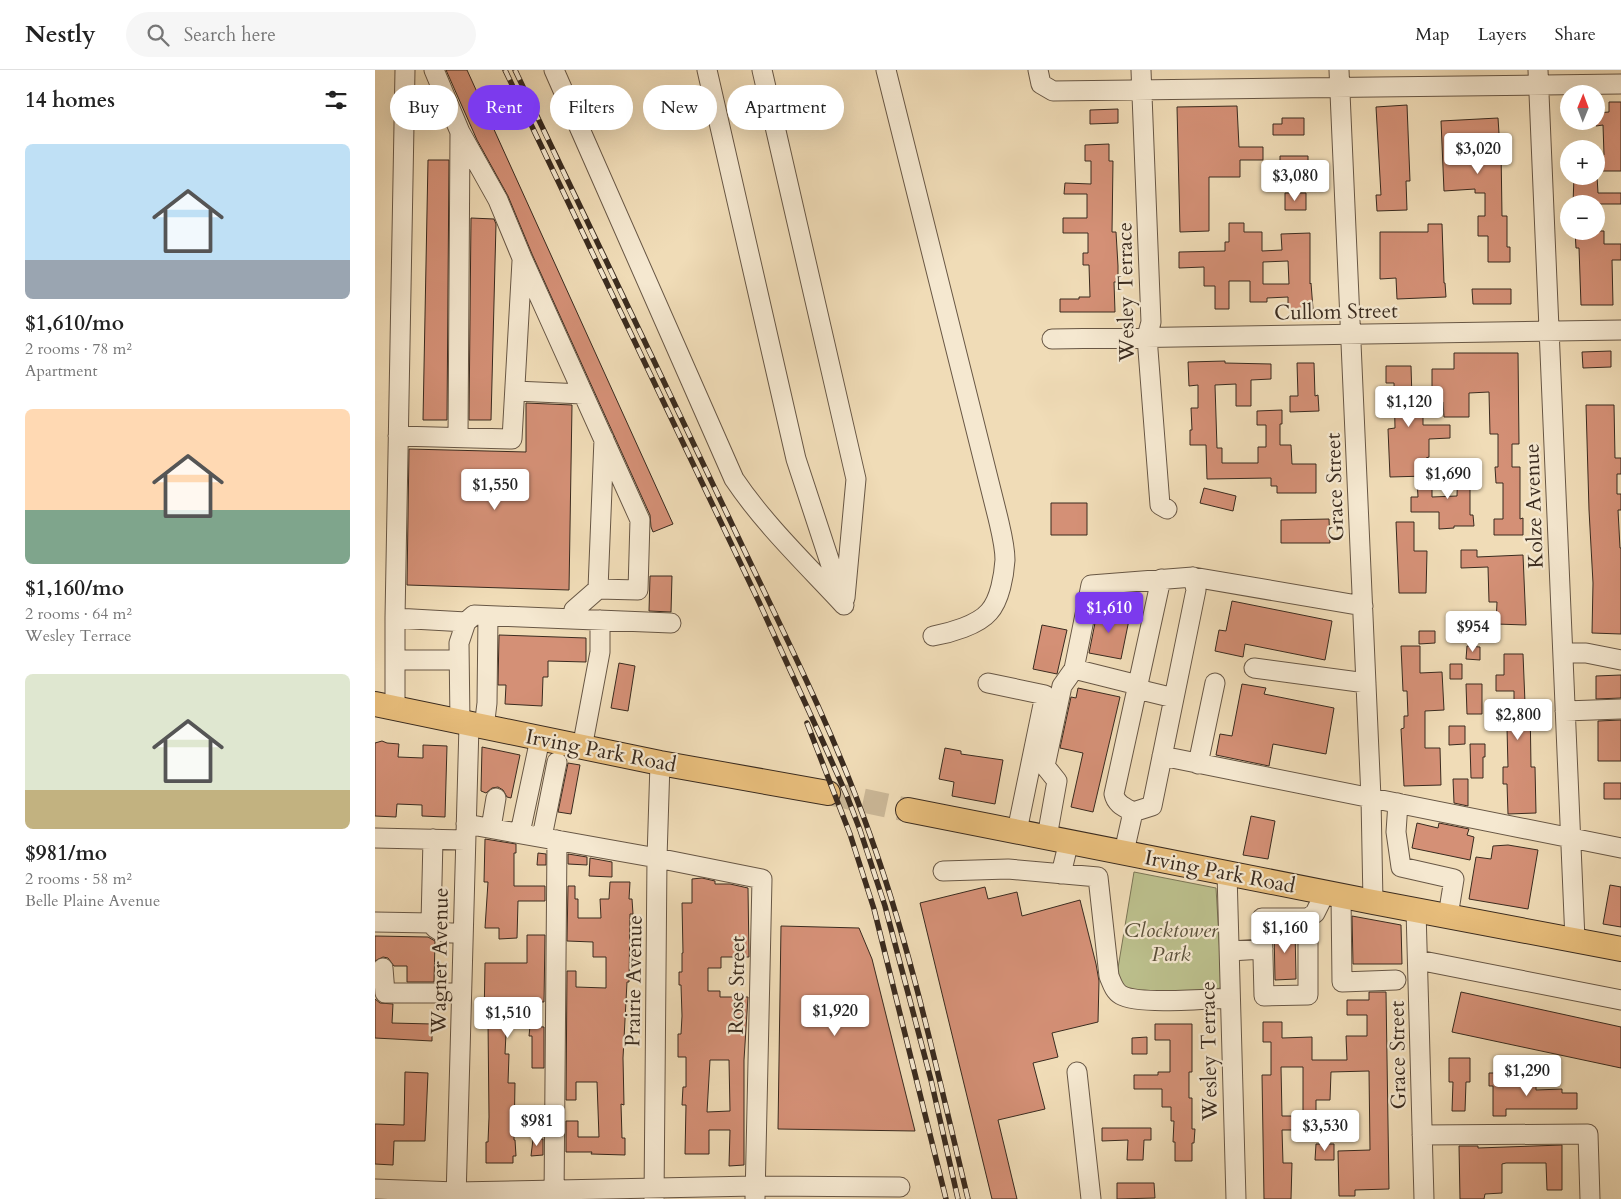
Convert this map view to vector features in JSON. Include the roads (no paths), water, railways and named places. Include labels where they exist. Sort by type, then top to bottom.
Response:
[{"type":"main road","name":"Irving Park Road","points":[[385,706],[582,748],[828,793]]},
{"type":"main road","name":"Irving Park Road","points":[[908,810],[1621,949]]},
{"type":"street","points":[[385,706],[395,660],[405,70]]},
{"type":"street","points":[[434,70],[460,132],[498,200],[522,258],[640,520],[638,590],[598,589],[574,610],[574,619]]},
{"type":"street","points":[[554,70],[734,479],[747,499],[773,529],[845,605]]},
{"type":"street","points":[[568,70],[587,148]]},
{"type":"street","points":[[707,70],[796,460],[845,605]]},
{"type":"street","points":[[762,70],[856,479],[845,605]]},
{"type":"street","points":[[886,70],[994,499],[1005,559],[1001,588],[989,612],[955,632],[933,636]]},
{"type":"street","name":"Wesley Terrace","points":[[1141,70],[1151,322],[1147,337],[1160,505],[1167,510]]},
{"type":"street","points":[[1039,77],[1053,91],[1142,90],[1339,79],[1538,77],[1621,84]]},
{"type":"street","name":"Kolze Avenue","points":[[1538,77],[1575,940]]},
{"type":"street","name":"Grace Street","points":[[1339,79],[1371,798],[1373,902]]},
{"type":"street","points":[[458,438],[460,132]]},
{"type":"street","points":[[398,436],[512,439],[522,258]]},
{"type":"street","name":"Cullom Street","points":[[1052,339],[1621,330]]},
{"type":"street","points":[[515,391],[583,394]]},
{"type":"street","points":[[598,589],[604,439]]},
{"type":"street","points":[[1161,579],[1114,794],[1120,805],[1133,812],[1152,806],[1196,590],[1193,576]]},
{"type":"street","points":[[1061,874],[1057,781],[1045,766],[1062,686],[1074,669],[1091,585],[1193,576],[1363,606]]},
{"type":"street","points":[[471,725],[459,660],[459,643],[466,622],[474,615],[671,623]]},
{"type":"street","points":[[471,725],[487,703],[488,616]]},
{"type":"street","points":[[395,618],[466,622]]},
{"type":"street","points":[[582,748],[600,652],[600,620]]},
{"type":"street","points":[[1563,653],[1586,653],[1621,660]]},
{"type":"street","points":[[395,660],[459,660]]},
{"type":"street","points":[[1254,668],[1322,679],[1366,683]]},
{"type":"street","points":[[1074,669],[1174,698]]},
{"type":"street","points":[[1198,764],[1215,683]]},
{"type":"street","points":[[988,684],[1045,695],[1017,831]]},
{"type":"street","points":[[1565,711],[1621,709]]},
{"type":"street","name":"Wagner Avenue","points":[[456,1195],[466,832],[471,725]]},
{"type":"street","points":[[520,833],[540,739]]},
{"type":"street","points":[[1162,756],[1621,848]]},
{"type":"street","points":[[554,1194],[550,838],[557,762]]},
{"type":"street","name":"Prairie Avenue","points":[[654,1194],[657,858],[660,763]]},
{"type":"street","points":[[491,828],[496,798]]},
{"type":"street","points":[[1398,803],[1396,832],[1401,867],[1453,879],[1448,916]]},
{"type":"street","points":[[1124,852],[1133,812]]},
{"type":"street","points":[[375,838],[433,839],[491,828],[657,858]]},
{"type":"street","points":[[1371,832],[1396,832]]},
{"type":"street","points":[[433,839],[431,923],[433,928],[443,932],[463,933]]},
{"type":"street","name":"Rose Street","points":[[657,858],[762,879],[755,1193]]},
{"type":"street","points":[[943,871],[1008,869],[1098,877],[1109,976],[1115,990],[1122,996],[1137,1000],[1230,998]]},
{"type":"street","name":"Wesley Terrace","points":[[1227,873],[1236,1199]]},
{"type":"street","points":[[1308,918],[1307,995],[1263,996],[1262,918],[1308,918],[1333,894]]},
{"type":"street","points":[[1333,894],[1342,982],[1397,980]]},
{"type":"street","name":"Grace Street","points":[[1416,910],[1424,1199]]},
{"type":"street","points":[[375,922],[431,923]]},
{"type":"street","points":[[1230,951],[1263,950]]},
{"type":"street","points":[[1417,960],[1621,1000]]},
{"type":"street","points":[[383,968],[385,993],[461,993]]},
{"type":"street","points":[[1077,1072],[1090,1175],[1091,1199]]},
{"type":"street","points":[[1422,1135],[1589,1134],[1590,1199]]},
{"type":"street","points":[[375,1189],[456,1195],[755,1193],[900,1187]]},
{"type":"tunnel","points":[[828,793],[908,810]]},
{"type":"railway","points":[[505,70],[759,602],[847,796],[885,906],[931,1080],[958,1199]]},
{"type":"railway","points":[[515,70],[803,674],[838,752],[869,832],[898,922],[935,1060],[968,1199]]},
{"type":"railway","points":[[807,723],[850,834],[874,909],[946,1199]]},
{"type":"park label","name":"Clocktower Park","points":[[1171,942]]}]
